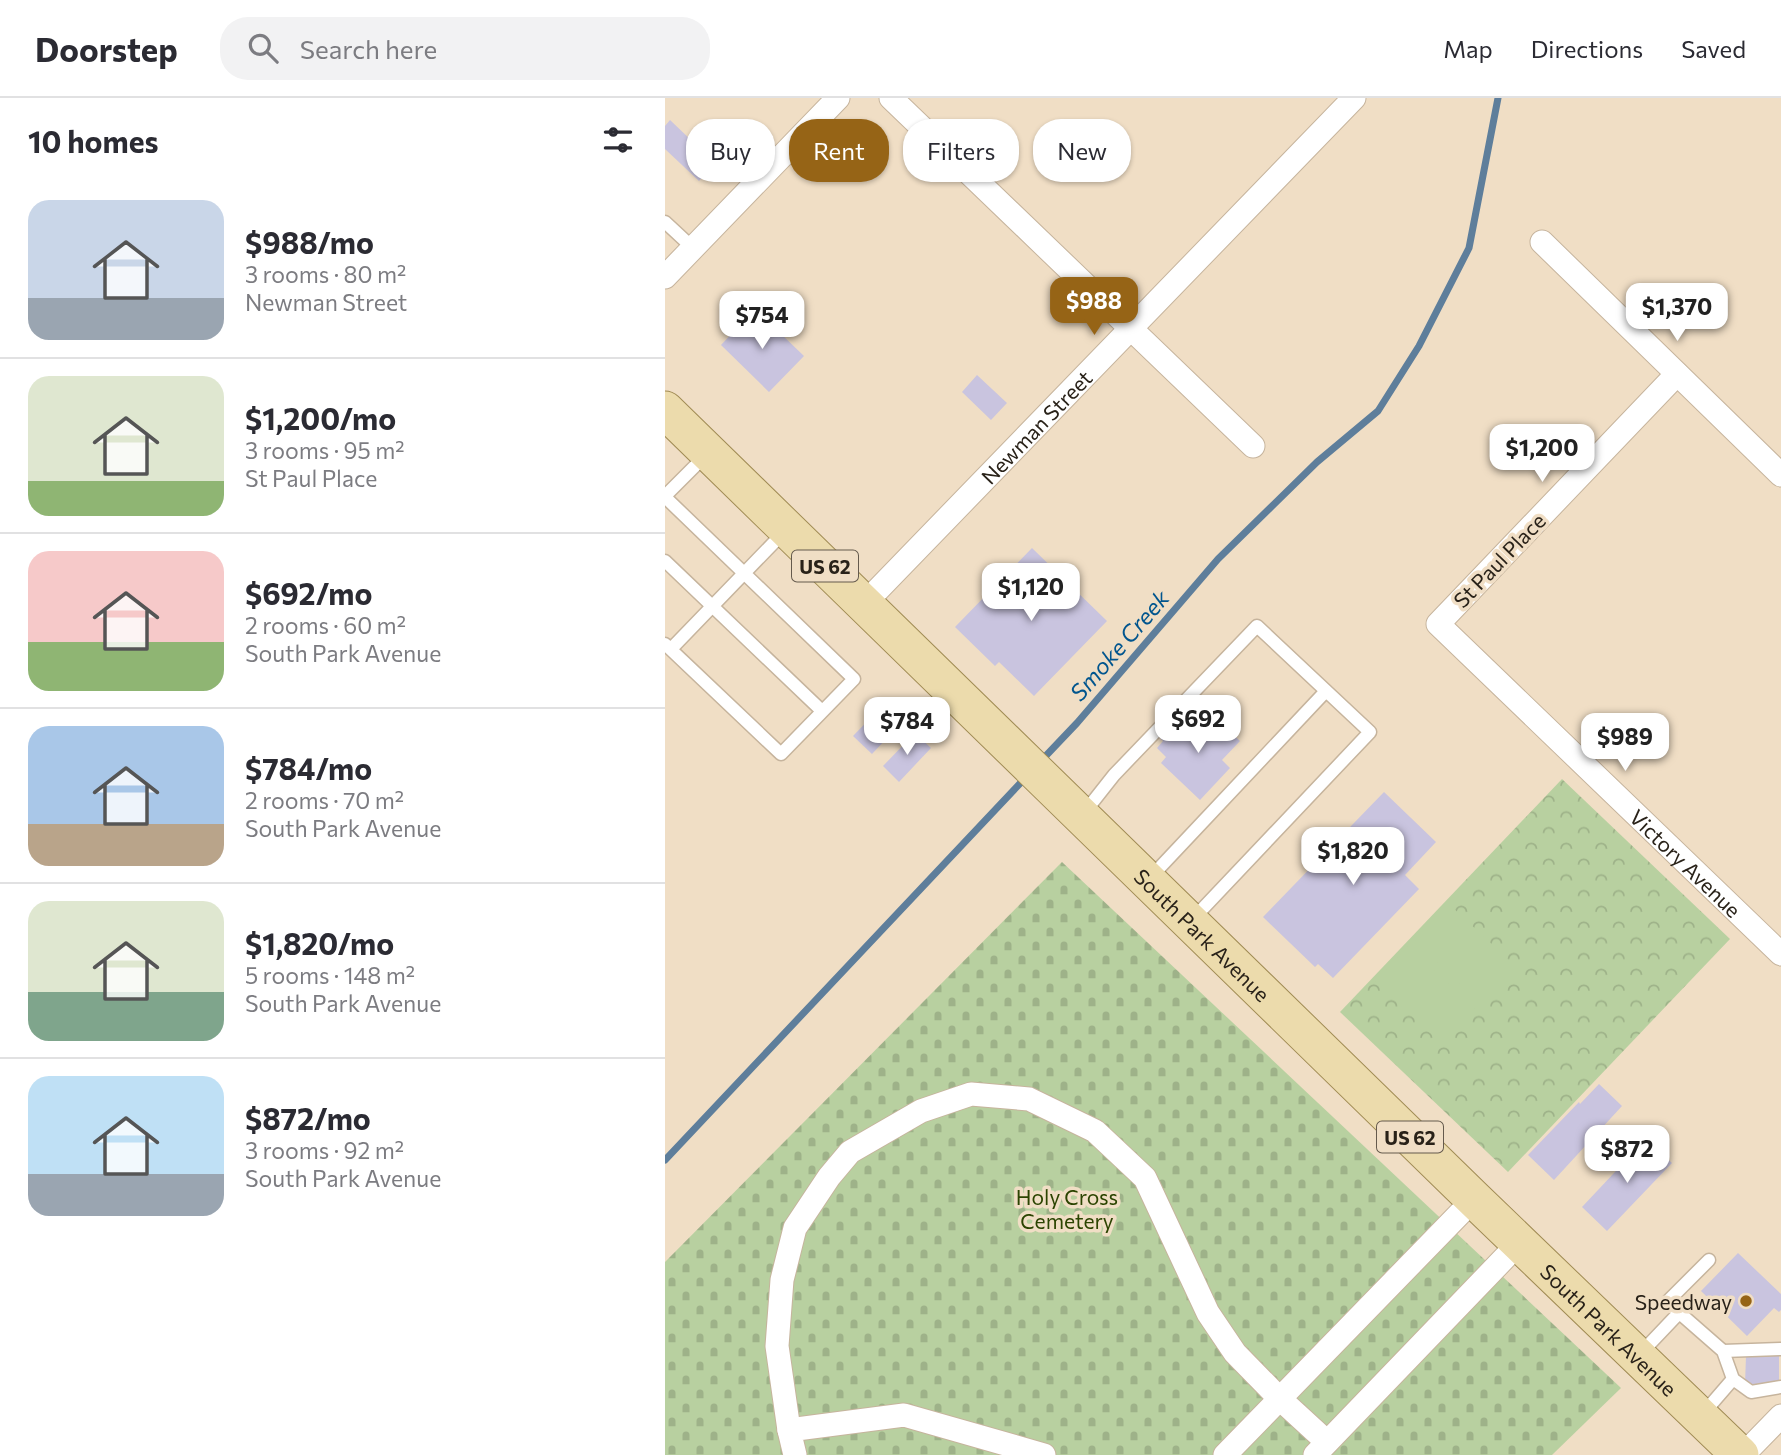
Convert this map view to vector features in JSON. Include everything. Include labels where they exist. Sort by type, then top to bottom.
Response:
[{"type":"main road","name":"South Park Avenue","points":[[665,410],[1474,1199],[1742,1455]]},
{"type":"street","points":[[665,277],[838,98]]},
{"type":"street","points":[[891,98],[1253,446]]},
{"type":"street","name":"Newman Street","points":[[864,604],[1354,98]]},
{"type":"street","points":[[1542,242],[1781,475]]},
{"type":"street","name":"St Paul Place","points":[[1438,624],[1677,374]]},
{"type":"street","name":"Victory Avenue","points":[[1438,624],[1781,954]]},
{"type":"street","points":[[795,1455],[776,1346],[782,1280],[795,1228],[829,1177],[850,1152],[921,1111],[971,1094],[1029,1099],[1040,1104],[1095,1131],[1145,1178],[1208,1313],[1235,1353],[1279,1398],[1321,1448],[1519,1242]]},
{"type":"street","points":[[1224,1455],[1474,1199]]},
{"type":"street","points":[[789,1430],[904,1415],[1044,1455]]},
{"type":"street","points":[[1742,1455],[1781,1416]]},
{"type":"lane","points":[[665,222],[693,248]]},
{"type":"lane","points":[[708,452],[665,496],[745,573],[854,679],[781,754],[668,646],[713,607],[745,573],[787,529]]},
{"type":"lane","points":[[665,561],[822,712]]},
{"type":"lane","points":[[1081,817],[1114,775],[1257,626],[1370,732],[1190,923]]},
{"type":"lane","points":[[1147,881],[1327,691]]},
{"type":"lane","points":[[1709,1260],[1667,1302],[1723,1351],[1733,1379],[1751,1392],[1781,1387]]},
{"type":"lane","points":[[1638,1357],[1678,1314]]},
{"type":"lane","points":[[1723,1351],[1781,1349]]},
{"type":"lane","points":[[1701,1416],[1733,1379]]},
{"type":"green space","points":[[1562,779],[1730,939],[1508,1172],[1340,1012]]},
{"type":"green space","name":"Holy Cross Cemetery","points":[[1062,862],[1621,1388],[1552,1455],[665,1455],[665,1262]]},
{"type":"green space","points":[[1450,905],[1516,967],[1481,1004],[1415,941]]},
{"type":"green space","points":[[1408,946],[1475,1008],[1442,1044],[1375,982]]},
{"type":"building","points":[[670,120],[686,135],[686,169],[665,149],[665,126]]},
{"type":"building","points":[[755,309],[804,356],[769,392],[721,345]]},
{"type":"building","points":[[977,375],[1007,403],[991,420],[962,392]]},
{"type":"building","points":[[1032,548],[1107,621],[1034,696],[999,662],[995,666],[955,627]]},
{"type":"building","points":[[886,702],[905,719],[872,754],[853,736]]},
{"type":"building","points":[[1212,715],[1240,741],[1222,760],[1230,768],[1200,800],[1161,763],[1166,757],[1157,748],[1163,741],[1159,737],[1163,732],[1167,736],[1179,724],[1191,737]]},
{"type":"building","points":[[915,733],[931,748],[899,782],[883,766]]},
{"type":"building","points":[[1384,792],[1436,842],[1405,875],[1419,889],[1333,978],[1318,964],[1315,967],[1263,917]]},
{"type":"building","points":[[1599,1084],[1622,1106],[1554,1180],[1528,1155]]},
{"type":"building","points":[[1646,1139],[1672,1163],[1607,1231],[1582,1207]]},
{"type":"building","name":"Speedway","points":[[1738,1253],[1781,1294],[1781,1310],[1779,1312],[1774,1308],[1747,1336],[1701,1291]]},
{"type":"building","points":[[1746,1356],[1779,1356],[1779,1384],[1745,1384]]},
{"type":"waterway","name":"Smoke Creek","points":[[1040,762],[1077,723],[1218,559],[1317,462],[1378,411],[1419,346],[1469,248],[1498,98]]},
{"type":"waterway","name":"Smoke Creek","points":[[665,1160],[1027,776]]},
{"type":"place","name":"Speedway","points":[[1746,1301]]}]
